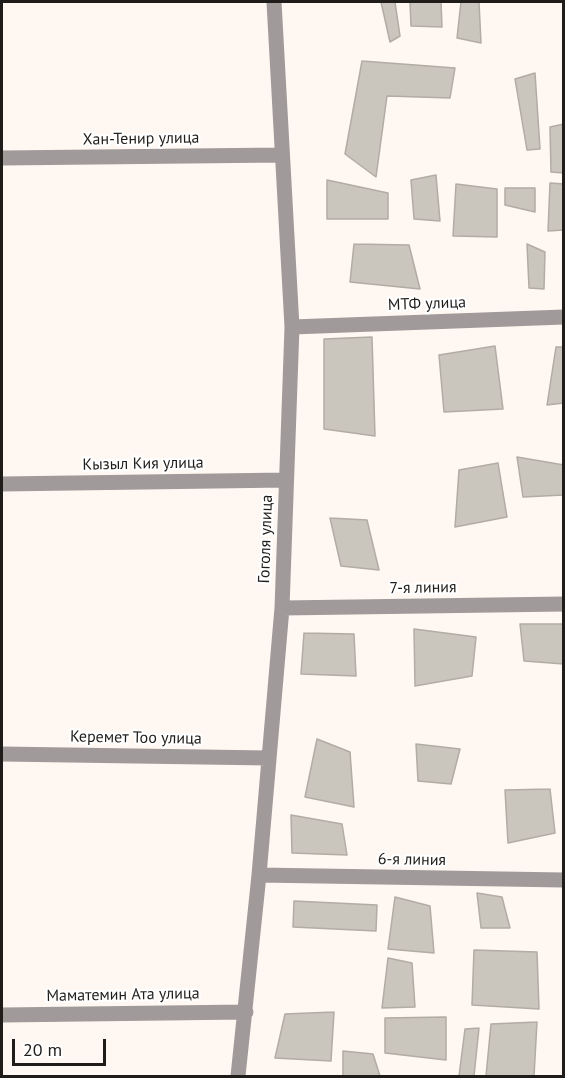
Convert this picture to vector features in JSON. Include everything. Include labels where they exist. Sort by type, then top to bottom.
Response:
[{"type":"street","name":"Гоголя улица","points":[[238,1077],[259,875],[282,608],[292,327],[274,2]]},
{"type":"street","name":"Хан-Тенир улица","points":[[2,158],[281,155]]},
{"type":"street","name":"МТФ улица","points":[[292,327],[564,317]]},
{"type":"street","name":"Кызыл Кия улица","points":[[2,484],[286,480]]},
{"type":"street","name":"7-я линия","points":[[282,608],[564,604]]},
{"type":"street","name":"Керемет Тоо улица","points":[[2,754],[269,758]]},
{"type":"street","name":"6-я линия","points":[[259,875],[564,880]]},
{"type":"street","name":"Маматемин Ата улица","points":[[2,1015],[246,1012]]},
{"type":"building","points":[[381,2],[395,2],[400,36],[390,42]]},
{"type":"building","points":[[410,2],[441,2],[442,27],[411,26]]},
{"type":"building","points":[[461,2],[479,2],[481,43],[457,38]]},
{"type":"building","points":[[362,61],[455,68],[450,98],[387,96],[376,177],[345,154]]},
{"type":"building","points":[[535,73],[540,149],[527,150],[515,79]]},
{"type":"building","points":[[564,124],[564,173],[551,172],[550,127]]},
{"type":"building","points":[[436,175],[440,221],[414,219],[411,180]]},
{"type":"building","points":[[327,180],[388,193],[388,219],[327,219]]},
{"type":"building","points":[[550,183],[564,184],[564,230],[548,231]]},
{"type":"building","points":[[456,184],[497,189],[497,237],[453,236]]},
{"type":"building","points":[[505,188],[535,188],[535,212],[505,205]]},
{"type":"building","points":[[354,244],[409,245],[420,289],[350,282]]},
{"type":"building","points":[[527,244],[545,252],[544,289],[529,288]]},
{"type":"building","points":[[372,337],[375,436],[324,429],[324,339]]},
{"type":"building","points":[[495,346],[503,409],[444,412],[439,355]]},
{"type":"building","points":[[556,347],[564,347],[564,403],[547,405]]},
{"type":"building","points":[[517,457],[564,465],[564,495],[523,497]]},
{"type":"building","points":[[498,463],[507,517],[455,527],[459,470]]},
{"type":"building","points":[[330,518],[367,520],[379,570],[341,566]]},
{"type":"building","points":[[520,624],[564,624],[564,664],[524,661]]},
{"type":"building","points":[[414,629],[476,637],[472,676],[415,686]]},
{"type":"building","points":[[304,633],[354,634],[356,676],[301,674]]},
{"type":"building","points":[[317,739],[350,752],[354,807],[305,797]]},
{"type":"building","points":[[416,744],[460,749],[451,784],[418,781]]},
{"type":"building","points":[[550,789],[555,833],[508,843],[505,790]]},
{"type":"building","points":[[291,815],[342,824],[347,855],[292,853]]},
{"type":"building","points":[[477,893],[502,897],[510,928],[481,928]]},
{"type":"building","points":[[395,897],[430,906],[434,953],[388,949]]},
{"type":"building","points":[[294,901],[377,905],[376,931],[293,927]]},
{"type":"building","points":[[474,950],[537,952],[539,1009],[472,1005]]},
{"type":"building","points":[[388,958],[412,963],[415,1007],[382,1008]]},
{"type":"building","points":[[334,1012],[331,1061],[275,1058],[285,1014]]},
{"type":"building","points":[[446,1017],[446,1060],[385,1053],[385,1018]]},
{"type":"building","points":[[537,1022],[534,1076],[486,1076],[491,1024]]},
{"type":"building","points":[[479,1028],[474,1076],[459,1076],[465,1029]]},
{"type":"building","points":[[343,1051],[373,1054],[380,1076],[343,1076]]}]
